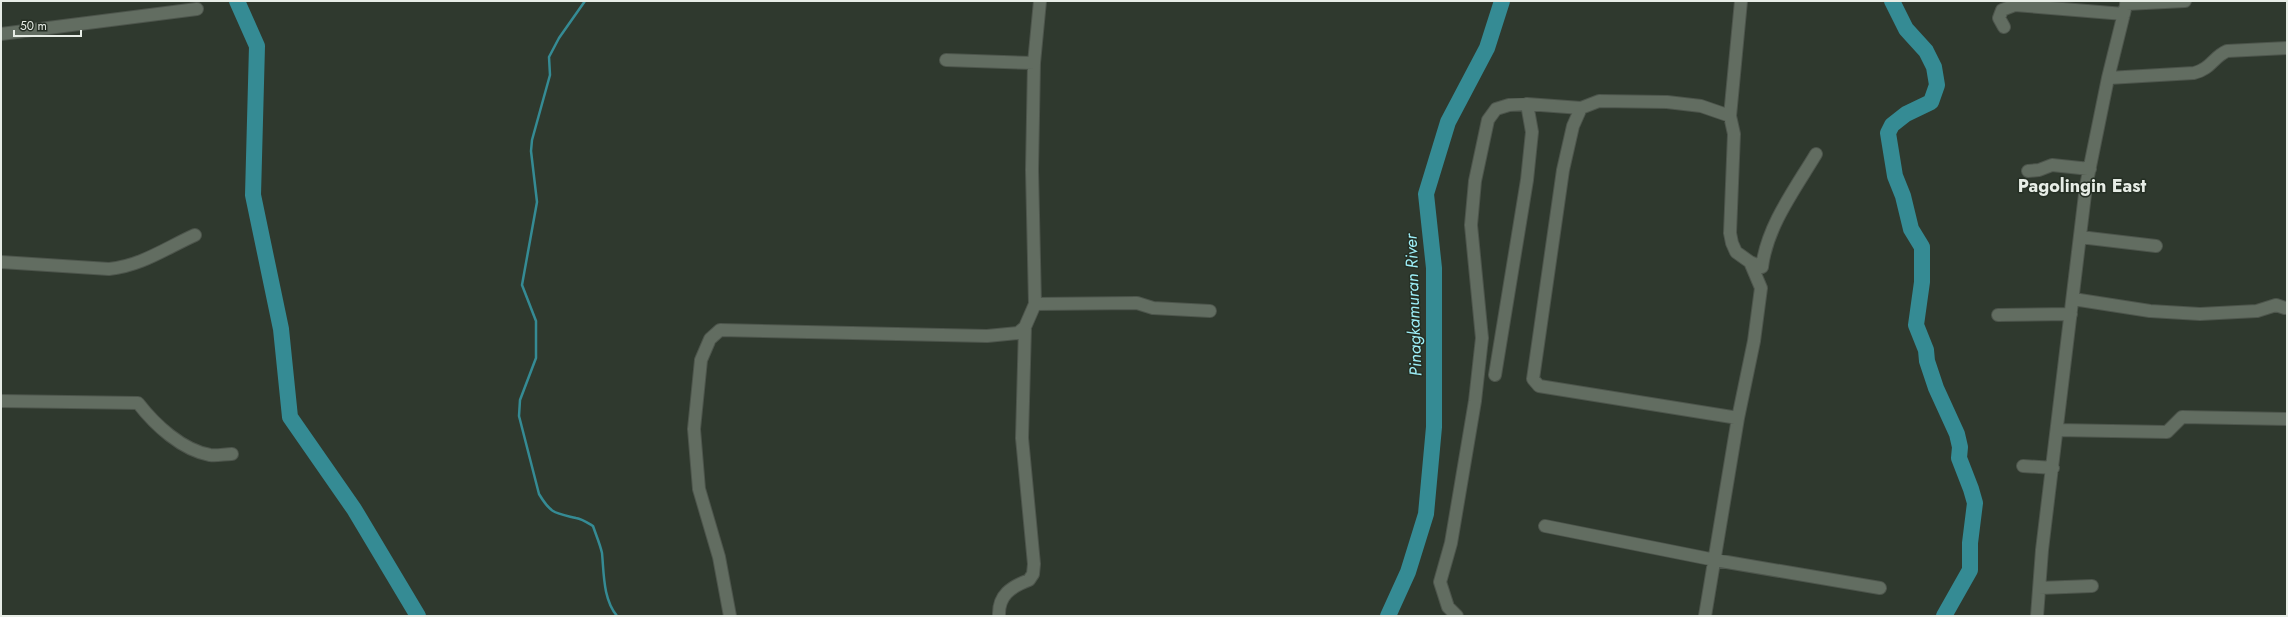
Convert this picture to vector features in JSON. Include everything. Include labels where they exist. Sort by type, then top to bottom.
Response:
[{"type":"street","points":[[730,616],[719,557],[699,489],[694,429],[701,360],[710,339],[720,330],[987,336],[1018,333],[1025,327],[1036,304],[1032,170],[1034,63],[1040,1]]},
{"type":"street","points":[[1741,1],[1730,116],[1734,134],[1730,233],[1736,252],[1750,262],[1762,268],[1767,242],[1774,226],[1816,154]]},
{"type":"street","points":[[2004,26],[1999,18],[2002,10],[2015,5],[2126,6],[2185,1]]},
{"type":"street","points":[[2037,616],[2080,237],[2090,169],[2108,78],[2126,6]]},
{"type":"street","points":[[1,34],[197,10]]},
{"type":"street","points":[[2108,78],[2194,73],[2204,71],[2220,54],[2227,51],[2287,48]]},
{"type":"street","points":[[946,60],[1034,63]]},
{"type":"street","points":[[1457,616],[1448,607],[1440,582],[1451,543],[1475,401],[1482,338],[1471,225],[1474,181],[1488,120],[1496,109],[1509,105],[1527,104],[1581,108],[1600,101],[1667,102],[1701,106],[1730,116]]},
{"type":"street","points":[[1495,375],[1527,180],[1532,132],[1527,104]]},
{"type":"street","points":[[1581,108],[1573,126],[1563,170],[1533,379],[1539,386],[1738,418]]},
{"type":"street","points":[[2028,170],[2039,170],[2052,165],[2090,169]]},
{"type":"street","points":[[1,262],[109,269],[123,268],[148,259],[164,249],[195,234]]},
{"type":"street","points":[[2080,237],[2156,246]]},
{"type":"street","points":[[1705,616],[1738,418],[1754,341],[1761,288],[1750,262]]},
{"type":"street","points":[[2073,299],[2150,311],[2200,314],[2257,311],[2276,305],[2285,308]]},
{"type":"street","points":[[1036,304],[1137,303],[1153,308],[1210,311]]},
{"type":"street","points":[[1998,315],[2071,314]]},
{"type":"street","points":[[999,616],[999,607],[1004,595],[1014,585],[1029,580],[1033,574],[1034,564],[1022,438],[1025,327]]},
{"type":"street","points":[[1,401],[138,404],[148,417],[183,445],[210,455],[232,454]]},
{"type":"street","points":[[2058,430],[2167,432],[2182,417],[2287,419]]},
{"type":"street","points":[[2023,466],[2053,468]]},
{"type":"street","points":[[1545,526],[1715,560],[1880,588]]},
{"type":"street","points":[[2039,588],[2092,586]]},
{"type":"waterway","points":[[237,1],[257,46],[253,195],[281,329],[290,417],[354,509],[418,616]]},
{"type":"waterway","points":[[585,1],[559,38],[549,57],[550,75],[532,140],[531,151],[537,202],[522,285],[536,321],[536,358],[520,400],[519,416],[539,494],[543,501],[554,512],[580,519],[593,526],[602,553],[604,578],[609,602],[617,616]]},
{"type":"waterway","name":"Pinagkamuran River","points":[[1388,616],[1408,572],[1426,514],[1434,427],[1434,268],[1426,194],[1448,122],[1487,48],[1502,1]]},
{"type":"waterway","points":[[1892,1],[1906,29],[1926,51],[1934,67],[1937,85],[1931,102],[1906,114],[1892,125],[1888,133],[1895,176],[1903,196],[1911,229],[1922,247],[1922,282],[1916,325],[1926,350],[1927,361],[1936,388],[1957,434],[1960,447],[1959,458],[1975,503],[1970,543],[1970,570],[1944,616]]},
{"type":"district","name":"Pagolingin East","points":[[2082,186]]}]
